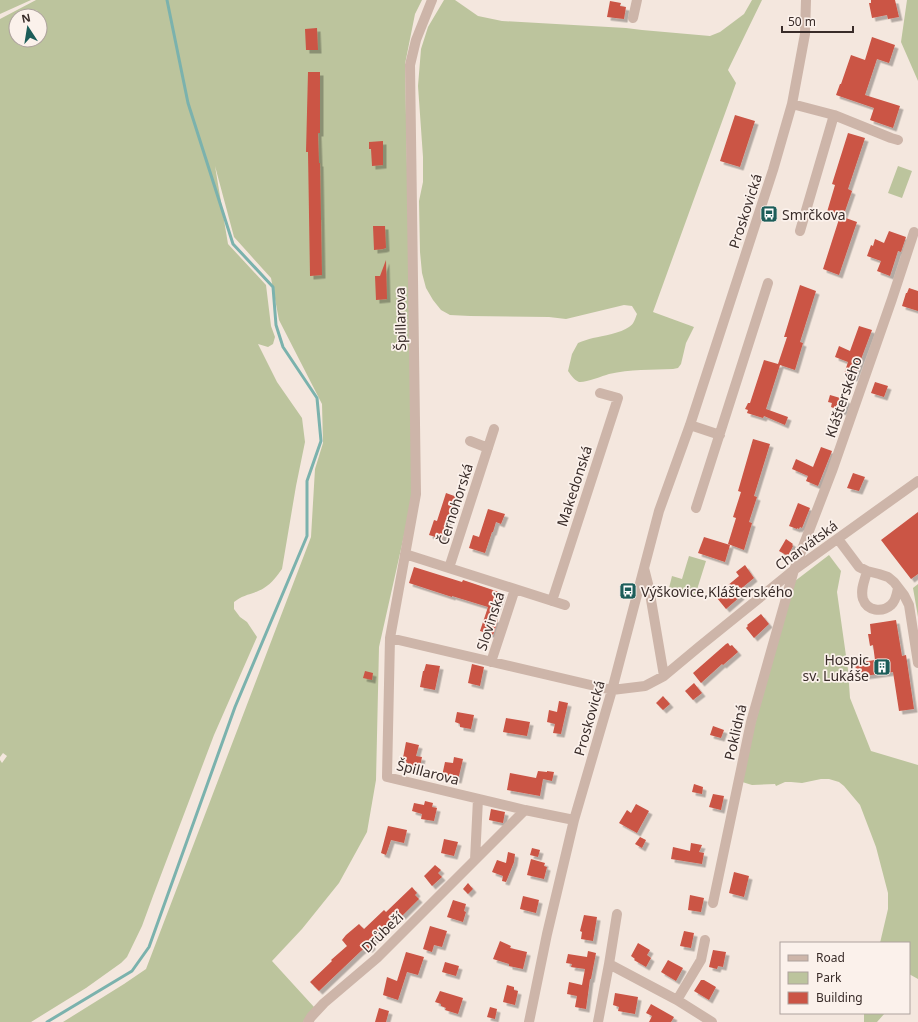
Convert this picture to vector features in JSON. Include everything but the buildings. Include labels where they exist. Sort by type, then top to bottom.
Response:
[{"type":"street","name":"Špillarova","points":[[432,0],[416,40],[410,65],[416,494],[390,638],[387,777],[525,810],[574,820]]},
{"type":"street","points":[[633,18],[637,0]]},
{"type":"street","name":"Proskovická","points":[[529,1022],[574,820],[612,690],[659,511],[690,425],[773,170],[792,104],[804,34],[806,0]]},
{"type":"street","points":[[792,104],[834,115],[898,140]]},
{"type":"street","points":[[800,231],[834,115]]},
{"type":"street","name":"Klášterského","points":[[794,570],[832,472],[914,232]]},
{"type":"street","points":[[696,508],[768,283]]},
{"type":"street","name":"Makedonská","points":[[552,601],[618,398],[600,393]]},
{"type":"street","points":[[690,425],[720,435]]},
{"type":"street","name":"Černohorská","points":[[449,568],[494,429]]},
{"type":"street","points":[[470,441],[488,448]]},
{"type":"street","name":"Charvátská","points":[[612,690],[645,686],[664,676],[794,570],[918,482]]},
{"type":"street","points":[[838,539],[859,567],[888,577],[904,595],[909,605],[918,663]]},
{"type":"street","name":"Slovinská","points":[[405,554],[565,605]]},
{"type":"street","points":[[644,567],[664,676]]},
{"type":"street","name":"Poklidná","points":[[713,903],[751,722],[794,570]]},
{"type":"street","points":[[867,571],[862,592],[863,599],[867,606],[872,609],[886,609],[895,600],[898,588]]},
{"type":"street","name":"Slovinská","points":[[491,662],[515,589]]},
{"type":"street","points":[[390,638],[612,690]]},
{"type":"street","points":[[474,860],[478,799]]},
{"type":"street","name":"Drůbeží","points":[[311,1020],[324,1003],[377,958],[525,810]]},
{"type":"street","points":[[598,1022],[617,914]]},
{"type":"street","points":[[676,1000],[701,960],[705,940]]},
{"type":"street","points":[[609,964],[676,1000],[712,1022]]},
{"type":"green space","points":[[0,0],[31,0],[13,8],[8,8],[8,10],[0,14]]},
{"type":"green space","points":[[36,0],[422,0],[415,14],[405,64],[412,421],[412,500],[379,647],[376,780],[367,832],[339,883],[302,929],[272,961],[314,1007],[303,1022],[63,1022],[146,969],[311,537],[315,469],[323,443],[322,404],[279,320],[271,278],[234,237],[215,166],[228,244],[266,285],[271,326],[275,337],[273,344],[268,347],[258,344],[277,382],[302,418],[305,442],[282,569],[267,586],[241,597],[234,602],[234,609],[240,617],[247,622],[257,637],[214,735],[142,926],[127,957],[86,988],[31,1022],[0,1022],[0,760],[2,763],[7,756],[3,753],[0,757],[0,19],[8,15],[8,48],[48,48],[48,8],[21,8]]},
{"type":"green space","points":[[444,0],[455,0],[478,16],[502,21],[626,28],[710,36],[720,32],[744,14],[752,0],[762,0],[728,70],[736,83],[653,312],[694,327],[686,343],[681,364],[678,368],[617,372],[582,382],[576,380],[570,374],[568,371],[572,354],[578,343],[617,333],[631,326],[637,314],[632,306],[624,305],[566,319],[549,317],[450,315],[441,310],[433,300],[426,288],[422,273],[420,252],[419,201],[423,182],[423,157],[418,86],[421,49],[428,27]]},
{"type":"green space","points":[[907,0],[918,0],[918,81],[901,42]]},
{"type":"green space","points":[[898,166],[912,171],[902,198],[888,193]]},
{"type":"green space","points":[[829,555],[841,571],[837,592],[848,670],[850,698],[871,751],[918,765],[918,979],[910,975],[910,942],[880,942],[888,909],[888,893],[876,847],[860,805],[844,786],[839,782],[829,779],[802,783],[785,782],[776,786],[775,784],[752,785],[739,781],[795,581]]},
{"type":"green space","points":[[689,556],[706,561],[694,599],[668,592],[672,576],[682,579]]},
{"type":"green space","points":[[918,584],[918,617],[913,588]]},
{"type":"green space","points":[[864,1014],[884,1014],[877,1022],[864,1022]]},
{"type":"waterway","points":[[47,1022],[132,971],[149,947],[235,707],[307,536],[307,481],[321,441],[317,398],[283,347],[276,325],[273,287],[233,244],[188,103],[167,0]]},
{"type":"place","name":"Smrčkova","points":[[769,214]]},
{"type":"place","name":"Výškovice,Klášterského","points":[[628,591]]},
{"type":"place","name":"Hospic sv. Lukáše","points":[[882,667]]}]
